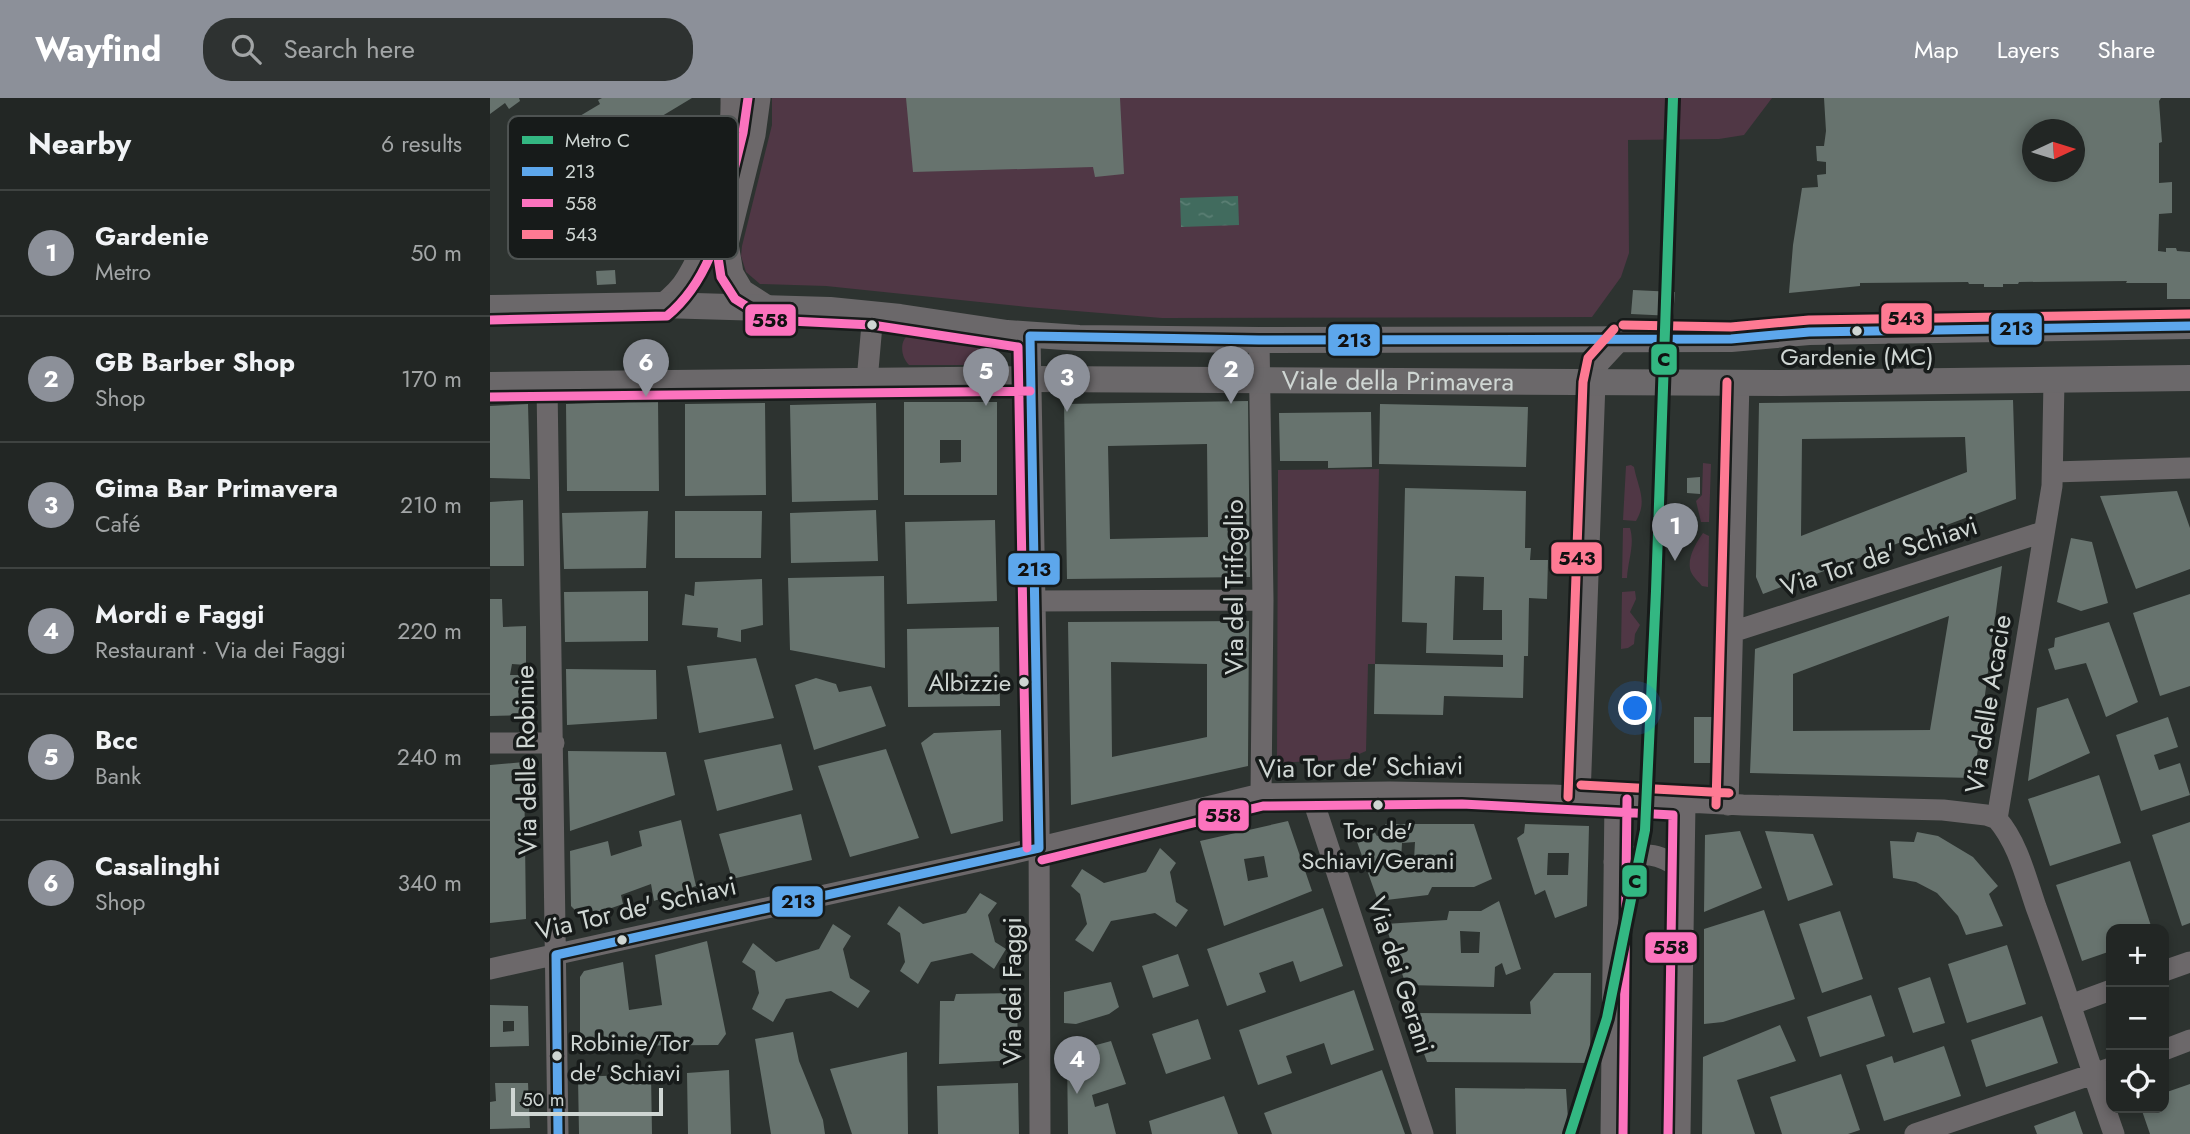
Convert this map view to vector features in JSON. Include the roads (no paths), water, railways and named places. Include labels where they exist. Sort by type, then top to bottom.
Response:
[{"type":"main road","name":"Viale della Primavera","points":[[490,309],[662,305],[771,308],[873,313],[1030,336],[1259,340],[1731,338],[1808,332],[2190,326]]},
{"type":"main road","name":"Viale della Primavera","points":[[490,385],[1030,379],[1739,382],[2190,378]]},
{"type":"street","points":[[731,98],[731,116]]},
{"type":"street","points":[[738,204],[755,135],[760,98]]},
{"type":"street","points":[[662,305],[688,277],[696,259]]},
{"type":"street","points":[[731,259],[733,273],[743,290],[771,308]]},
{"type":"street","points":[[867,381],[873,313]]},
{"type":"street","name":"Via dei Faggi","points":[[1030,336],[1039,848],[1040,1134]]},
{"type":"street","points":[[1580,797],[1595,382],[1598,364],[1623,337]]},
{"type":"street","name":"Via del Trifoglio","points":[[1259,340],[1263,600],[1261,794]]},
{"type":"street","name":"Via delle Acacie","points":[[2054,381],[2053,472],[1997,819],[2007,831],[2018,857],[2070,1004],[2102,1071],[2114,1134]]},
{"type":"street","points":[[1728,805],[1739,382]]},
{"type":"street","name":"Via delle Robinie","points":[[547,385],[558,1134]]},
{"type":"street","points":[[2053,472],[2190,468]]},
{"type":"street","name":"Via Tor de' Schiavi","points":[[1732,632],[2043,532]]},
{"type":"street","points":[[1034,601],[1263,600]]},
{"type":"street","points":[[490,743],[554,743]]},
{"type":"street","name":"Via Tor de' Schiavi","points":[[490,969],[1039,848],[1261,794],[1438,792],[1728,805],[1943,810],[1997,819]]},
{"type":"street","name":"Via dei Gerani","points":[[1311,794],[1423,1134]]},
{"type":"street","points":[[1611,1134],[1615,799]]},
{"type":"street","points":[[1680,1134],[1685,803]]},
{"type":"street","points":[[1614,862],[1651,854],[1666,859],[1683,870]]},
{"type":"street","points":[[2169,969],[2190,962]]},
{"type":"street","points":[[2070,1004],[2106,992]]},
{"type":"street","points":[[2169,1047],[2190,1040]]},
{"type":"street","points":[[1915,1134],[2102,1071]]},
{"type":"water","points":[[1238,196],[1239,225],[1181,227],[1180,198]]},
{"type":"metro line","name":"C","points":[[1570,1134],[1607,1018],[1645,830],[1673,98]]},
{"type":"place","name":"Gardenie (MC)","points":[[1857,331]]},
{"type":"place","name":"Casalinghi","points":[[646,397]]},
{"type":"place","name":"GB Barber Shop","points":[[1231,404]]},
{"type":"place","name":"Bcc","points":[[986,406]]},
{"type":"place","name":"Gima Bar Primavera","points":[[1067,412]]},
{"type":"place","name":"Gardenie","points":[[1675,561]]},
{"type":"place","name":"Albizzie","points":[[1024,682]]},
{"type":"place","name":"Tor de' Schiavi/Gerani","points":[[1378,805]]},
{"type":"place","name":"Robinie/Tor de' Schiavi","points":[[557,1056]]},
{"type":"place","name":"Mordi e Faggi","points":[[1077,1094]]}]
